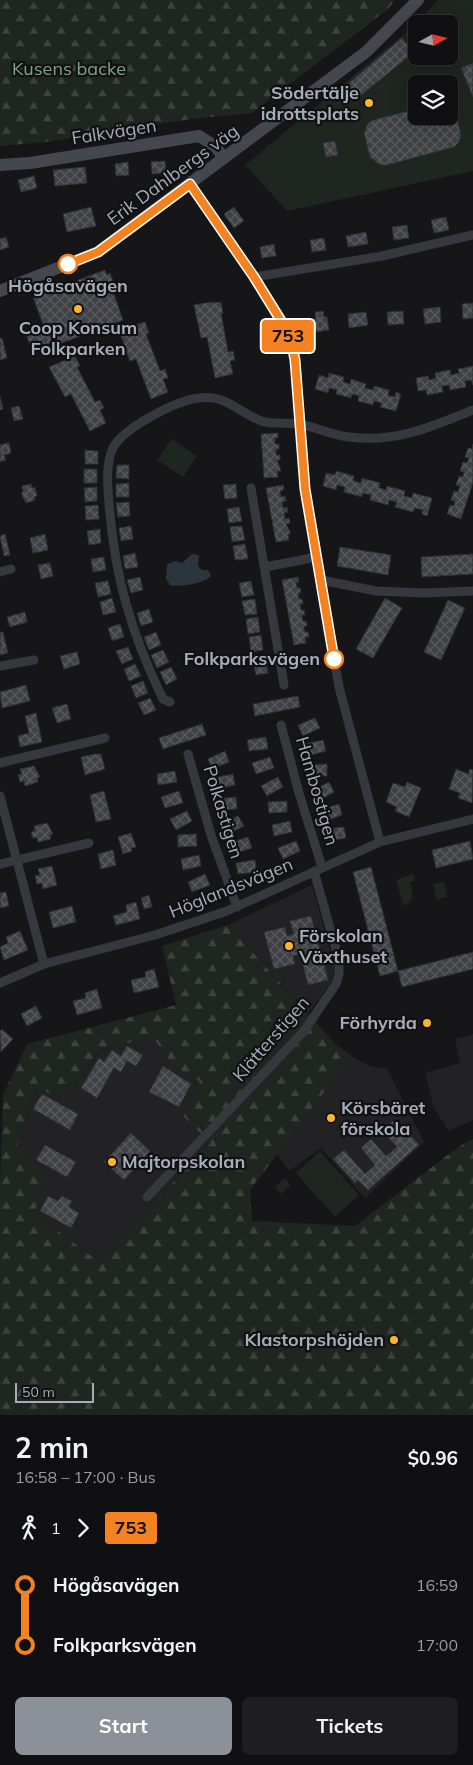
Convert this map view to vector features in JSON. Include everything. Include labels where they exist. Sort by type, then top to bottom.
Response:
[{"type":"street","name":"Erik Dahlbergs väg","points":[[0,291],[98,252],[366,52],[418,0]]},
{"type":"street","name":"Falkvägen","points":[[0,165],[30,164],[199,136],[215,146],[224,158]]},
{"type":"street","points":[[190,184],[254,277],[283,324],[292,345],[295,360],[305,489],[320,580],[339,687],[380,842]]},
{"type":"street","points":[[254,277],[373,258],[473,235]]},
{"type":"street","points":[[170,702],[163,699],[141,653],[124,598],[112,545],[108,488],[110,456],[113,447],[137,425],[169,408],[198,398],[220,398],[262,422],[300,424],[327,433],[351,437],[393,438],[427,428],[473,410]]},
{"type":"street","points":[[251,488],[284,686]]},
{"type":"street","points":[[265,566],[317,557]]},
{"type":"street","points":[[0,572],[11,568]]},
{"type":"street","points":[[320,580],[376,591],[424,594],[473,591]]},
{"type":"street","points":[[0,666],[34,660]]},
{"type":"street","name":"Hambostigen","points":[[281,725],[318,869]]},
{"type":"street","points":[[0,763],[105,738]]},
{"type":"street","name":"Polkastigen","points":[[188,754],[211,835],[237,907]]},
{"type":"street","points":[[0,796],[44,964]]},
{"type":"street","name":"Höglandsvägen","points":[[0,983],[44,964],[155,935],[237,907],[380,842],[473,818]]},
{"type":"street","points":[[0,864],[89,843]]},
{"type":"street","name":"Klätterstigen","points":[[146,1197],[304,1031],[336,984],[339,974],[339,960],[318,869]]},
{"type":"shaded area","points":[[192,554],[199,555],[198,566],[202,570],[208,570],[211,576],[208,579],[192,584],[170,585],[166,579],[167,564],[176,561],[182,563]]},
{"type":"shaded area","name":"Förskolan Växthuset","points":[[312,885],[335,968],[331,983],[308,1013],[228,925]]},
{"type":"shaded area","name":"Körsbäret förskola","points":[[317,1030],[353,1057],[370,1066],[387,1069],[424,1142],[365,1198],[321,1148],[289,1171],[245,1108]]},
{"type":"shaded area","points":[[473,1034],[473,1120],[449,1131],[434,1108],[425,1073],[457,1064],[460,1061],[455,1039]]},
{"type":"shaded area","name":"Majtorpskolan","points":[[154,1037],[173,1066],[200,1082],[211,1143],[98,1261],[34,1213],[16,1149],[36,1089],[66,1098],[99,1050]]},
{"type":"green space","name":"Kusens backe","points":[[0,0],[395,0],[388,9],[252,113],[191,119],[45,142],[0,146]]},
{"type":"green space","name":"Södertälje idrottsplats","points":[[438,0],[473,0],[473,171],[287,211],[245,165],[408,31],[408,65],[458,65],[458,15],[424,15]]},
{"type":"green space","points":[[172,439],[197,456],[183,477],[157,460]]},
{"type":"green space","points":[[413,874],[415,881],[410,882],[412,899],[404,906],[396,880]]},
{"type":"green space","points":[[444,882],[447,897],[436,900],[433,884]]},
{"type":"green space","points":[[228,925],[349,1059],[250,1190],[252,1221],[355,1226],[458,1147],[473,1139],[473,1415],[0,1415],[0,1183],[3,1095],[27,1044],[176,1005],[162,946]],"holes":[[[153,1037],[173,1066],[200,1082],[183,1116],[211,1143],[98,1261],[34,1213],[49,1176],[16,1149],[36,1089],[66,1098],[99,1050]]]},
{"type":"green space","points":[[320,1151],[359,1195],[335,1217],[296,1173]]},
{"type":"green space","points":[[285,1178],[291,1185],[281,1194],[275,1187]]},
{"type":"building","points":[[402,38],[408,45],[408,57],[354,101],[343,88]]},
{"type":"building","points":[[473,63],[473,97],[461,68]]},
{"type":"building","points":[[408,111],[408,125],[458,125],[458,122],[461,135],[459,142],[454,147],[387,165],[380,165],[370,157],[364,133],[368,123]]},
{"type":"building","points":[[335,141],[338,155],[326,157],[323,143]]},
{"type":"building","points":[[165,161],[166,173],[152,174],[151,162]]},
{"type":"building","points":[[128,162],[129,175],[116,176],[115,164]]},
{"type":"building","points":[[85,167],[87,183],[55,186],[53,170]]},
{"type":"building","points":[[34,176],[37,188],[21,192],[18,180]]},
{"type":"building","points":[[91,207],[96,226],[67,232],[63,214]]},
{"type":"building","points":[[234,207],[244,221],[234,228],[224,214]]},
{"type":"building","points":[[446,217],[449,230],[434,233],[431,220]]},
{"type":"building","points":[[407,225],[409,238],[394,240],[392,227]]},
{"type":"building","points":[[366,232],[368,244],[348,247],[346,236]]},
{"type":"building","points":[[6,237],[9,247],[0,250],[0,239]]},
{"type":"building","points":[[324,238],[326,250],[312,252],[310,240]]},
{"type":"building","points":[[274,244],[276,256],[262,258],[260,247]]},
{"type":"building","name":"Coop Konsum Folkparken","points":[[105,270],[107,275],[110,273],[113,281],[110,283],[123,320],[51,347],[50,343],[32,350],[26,334],[44,327],[33,297]]},
{"type":"building","points":[[221,302],[223,313],[221,313],[228,352],[233,351],[235,360],[230,361],[233,374],[215,378],[207,337],[201,338],[194,305]]},
{"type":"building","points":[[473,303],[473,318],[463,319],[462,304]]},
{"type":"building","points":[[440,307],[441,322],[425,324],[423,309]]},
{"type":"building","points":[[323,311],[324,317],[327,317],[329,330],[314,332],[312,319],[316,318],[315,312]]},
{"type":"building","points":[[403,311],[404,324],[388,325],[387,312]]},
{"type":"building","points":[[366,312],[368,325],[349,328],[348,314]]},
{"type":"building","points":[[145,322],[149,333],[146,334],[160,371],[165,369],[168,378],[163,379],[168,392],[151,399],[136,359],[130,361],[119,330]]},
{"type":"building","points":[[0,338],[2,338],[7,358],[0,360]]},
{"type":"building","points":[[75,356],[80,366],[77,367],[95,402],[100,400],[104,408],[100,410],[106,423],[90,431],[71,394],[65,397],[49,367]]},
{"type":"building","points":[[473,366],[473,385],[471,380],[465,381],[466,387],[450,390],[449,385],[442,386],[443,392],[427,395],[426,390],[418,391],[416,378],[428,376],[429,380],[436,378],[435,373],[450,370],[451,375],[459,373],[458,369]]},
{"type":"building","points":[[329,373],[344,377],[343,382],[350,384],[351,379],[366,384],[365,388],[373,390],[374,386],[389,390],[388,395],[391,396],[395,397],[396,392],[401,394],[396,411],[380,407],[382,403],[374,401],[373,405],[358,401],[359,396],[356,395],[352,394],[351,398],[336,394],[337,390],[329,388],[328,393],[315,389],[319,375],[328,378]]},
{"type":"building","points":[[0,396],[3,409],[0,410]]},
{"type":"building","points":[[19,406],[23,419],[14,421],[11,408]]},
{"type":"building","points":[[278,433],[278,438],[275,438],[275,444],[279,444],[279,449],[276,449],[276,455],[280,455],[280,460],[277,460],[281,471],[277,471],[278,477],[264,478],[261,434]]},
{"type":"building","points":[[9,443],[11,453],[4,455],[6,460],[0,462],[0,445]]},
{"type":"building","points":[[473,444],[473,482],[461,519],[447,514],[450,505],[454,506],[455,501],[451,500],[454,491],[458,492],[460,486],[456,485],[459,476],[463,477],[464,472],[460,471],[463,462],[467,463],[469,458],[465,457],[468,448],[472,449]]},
{"type":"building","points":[[85,450],[98,451],[98,464],[85,464]]},
{"type":"building","points":[[117,465],[129,465],[129,479],[116,478]]},
{"type":"building","points":[[84,469],[97,469],[97,483],[84,483]]},
{"type":"building","points":[[336,471],[354,476],[353,480],[357,482],[361,483],[362,478],[380,483],[379,488],[386,490],[387,486],[405,491],[404,496],[412,498],[413,493],[432,498],[427,516],[422,514],[423,510],[415,508],[413,512],[395,507],[397,502],[389,500],[388,505],[370,500],[371,495],[363,493],[362,497],[344,492],[345,487],[337,485],[336,490],[323,486],[326,473],[335,475]]},
{"type":"building","points":[[129,483],[129,497],[116,497],[116,484]]},
{"type":"building","points":[[31,484],[32,488],[35,487],[37,496],[34,497],[35,500],[26,503],[21,493],[23,492],[22,486]]},
{"type":"building","points":[[236,484],[237,498],[225,499],[223,485]]},
{"type":"building","points":[[283,485],[284,490],[280,491],[281,497],[285,496],[286,501],[282,502],[283,508],[287,507],[288,512],[284,513],[285,519],[289,518],[290,523],[286,524],[291,534],[288,534],[289,540],[276,542],[266,488]]},
{"type":"building","points":[[97,487],[97,501],[85,502],[84,488]]},
{"type":"building","points":[[129,502],[130,516],[118,517],[116,503]]},
{"type":"building","points":[[98,505],[99,519],[86,520],[85,506]]},
{"type":"building","points":[[239,507],[242,521],[229,523],[227,509]]},
{"type":"building","points":[[131,526],[133,539],[121,541],[119,528]]},
{"type":"building","points":[[242,526],[245,540],[232,542],[230,527]]},
{"type":"building","points":[[100,529],[101,543],[89,545],[87,531]]},
{"type":"building","points":[[5,534],[10,555],[4,556],[0,536]]},
{"type":"building","points":[[45,534],[48,550],[33,553],[30,538]]},
{"type":"building","points":[[245,544],[248,559],[235,560],[233,546]]},
{"type":"building","points":[[340,547],[391,555],[388,575],[337,566]]},
{"type":"building","points":[[135,553],[138,567],[125,569],[123,556]]},
{"type":"building","points":[[473,554],[473,574],[422,577],[421,557]]},
{"type":"building","points":[[104,557],[106,570],[93,572],[91,559]]},
{"type":"building","points":[[50,563],[53,576],[41,579],[38,565]]},
{"type":"building","points":[[140,577],[143,590],[131,593],[127,580]]},
{"type":"building","points":[[298,577],[299,582],[296,582],[297,588],[300,588],[301,593],[298,593],[299,599],[302,599],[303,604],[300,604],[301,610],[304,610],[305,615],[302,615],[302,618],[303,621],[306,621],[307,626],[304,626],[304,629],[305,632],[308,632],[309,637],[305,637],[306,643],[294,645],[282,580]]},
{"type":"building","points":[[108,581],[111,594],[98,597],[95,583]]},
{"type":"building","points":[[251,581],[254,595],[242,597],[239,583]]},
{"type":"building","points":[[112,598],[116,612],[103,615],[100,602]]},
{"type":"building","points":[[385,598],[402,608],[373,658],[356,649]]},
{"type":"building","points":[[255,599],[257,614],[245,615],[242,601]]},
{"type":"building","points":[[448,600],[465,608],[441,660],[424,652]]},
{"type":"building","points":[[149,609],[153,622],[141,626],[137,613]]},
{"type":"building","points":[[25,612],[27,622],[10,627],[7,617]]},
{"type":"building","points":[[258,617],[260,632],[248,634],[246,619]]},
{"type":"building","points":[[120,624],[124,637],[112,641],[108,628]]},
{"type":"building","points":[[0,632],[3,632],[8,653],[0,655]]},
{"type":"building","points":[[156,632],[161,645],[149,650],[144,637]]},
{"type":"building","points":[[261,635],[263,650],[251,652],[249,637]]},
{"type":"building","points":[[128,647],[133,659],[122,664],[116,651]]},
{"type":"building","points":[[163,650],[169,662],[157,668],[151,655]]},
{"type":"building","points":[[77,652],[80,664],[64,669],[60,656]]},
{"type":"building","points":[[265,658],[268,673],[256,675],[253,661]]},
{"type":"building","points":[[135,664],[141,676],[129,681],[124,669]]},
{"type":"building","points":[[171,667],[177,679],[166,685],[160,672]]},
{"type":"building","points":[[143,681],[148,693],[136,698],[131,686]]},
{"type":"building","points":[[26,685],[30,701],[2,708],[0,692]]},
{"type":"building","points":[[298,696],[300,707],[255,716],[253,704]]},
{"type":"building","points":[[150,698],[156,710],[144,715],[138,703]]},
{"type":"building","points":[[67,704],[71,719],[57,723],[52,708]]},
{"type":"building","points":[[36,713],[42,742],[20,747],[18,736],[29,733],[25,716]]},
{"type":"building","points":[[315,718],[320,728],[303,736],[298,725]]},
{"type":"building","points":[[202,724],[206,735],[163,749],[159,738]]},
{"type":"building","points":[[266,737],[268,749],[249,751],[247,740]]},
{"type":"building","points":[[323,740],[326,751],[307,756],[305,744]]},
{"type":"building","points":[[225,751],[229,762],[212,769],[208,759]]},
{"type":"building","points":[[101,754],[105,769],[85,775],[81,757]]},
{"type":"building","points":[[270,757],[274,768],[256,774],[252,763]]},
{"type":"building","points":[[327,764],[327,776],[309,776],[308,765]]},
{"type":"building","points":[[34,766],[40,777],[37,778],[38,782],[25,786],[24,781],[20,782],[18,775],[22,774],[20,769]]},
{"type":"building","points":[[456,769],[468,774],[470,769],[473,770],[472,803],[458,798],[460,793],[449,789]]},
{"type":"building","points":[[175,771],[177,782],[158,785],[157,774]]},
{"type":"building","points":[[233,774],[235,785],[217,789],[214,778]]},
{"type":"building","points":[[278,777],[283,787],[267,796],[261,786]]},
{"type":"building","points":[[329,782],[334,792],[318,801],[312,791]]},
{"type":"building","points":[[407,782],[421,788],[409,817],[395,811],[397,807],[386,802],[393,783],[405,787]]},
{"type":"building","points":[[104,791],[111,819],[96,822],[90,795]]},
{"type":"building","points":[[179,791],[183,803],[165,808],[161,797]]},
{"type":"building","points":[[236,797],[237,809],[218,810],[217,799]]},
{"type":"building","points":[[287,801],[287,812],[269,813],[268,802]]},
{"type":"building","points":[[339,804],[342,815],[325,821],[321,810]]},
{"type":"building","points":[[187,811],[192,821],[176,830],[170,819]]},
{"type":"building","points":[[238,816],[244,826],[227,835],[222,824]]},
{"type":"building","points":[[290,821],[292,832],[274,836],[272,825]]},
{"type":"building","points":[[47,823],[53,834],[50,835],[51,839],[38,842],[37,837],[33,838],[31,832],[35,831],[34,826]]},
{"type":"building","points":[[344,827],[346,838],[328,841],[326,829]]},
{"type":"building","points":[[131,833],[136,847],[131,848],[132,851],[123,854],[118,837]]},
{"type":"building","points":[[196,834],[197,846],[178,847],[178,835]]},
{"type":"building","points":[[248,837],[252,848],[234,854],[230,843]]},
{"type":"building","points":[[296,841],[300,851],[283,859],[278,848]]},
{"type":"building","points":[[470,841],[473,859],[436,868],[432,850]]},
{"type":"building","points":[[113,850],[116,865],[101,869],[98,854]]},
{"type":"building","points":[[199,855],[201,866],[183,870],[181,859]]},
{"type":"building","points":[[255,860],[256,872],[238,874],[236,863]]},
{"type":"building","points":[[52,866],[57,885],[43,889],[42,883],[37,884],[35,876],[40,875],[38,869]]},
{"type":"building","points":[[371,867],[398,971],[380,976],[353,872]]},
{"type":"building","points":[[205,874],[210,885],[192,892],[188,882]]},
{"type":"building","points":[[6,892],[9,906],[0,908],[0,893]]},
{"type":"building","points":[[149,895],[152,907],[144,909],[141,898]]},
{"type":"building","points":[[136,902],[140,919],[116,925],[113,916],[127,912],[126,905]]},
{"type":"building","points":[[72,906],[76,922],[53,928],[49,912]]},
{"type":"building","points":[[311,916],[328,980],[308,985],[300,954],[293,956],[295,964],[274,969],[264,932],[285,927],[287,936],[294,934],[290,921]]},
{"type":"building","points":[[20,931],[28,950],[4,960],[0,947],[8,943],[6,937]]},
{"type":"building","points":[[473,952],[473,969],[402,987],[398,971]]},
{"type":"building","points":[[154,969],[159,987],[134,993],[131,980],[146,977],[145,972]]},
{"type":"building","points":[[97,989],[102,1008],[77,1015],[73,1001],[86,998],[85,993]]},
{"type":"building","points":[[36,1006],[42,1018],[27,1026],[21,1014]]},
{"type":"building","points":[[2,1029],[13,1039],[1,1052],[0,1031]]},
{"type":"building","points":[[127,1046],[143,1055],[136,1066],[127,1061],[121,1072],[114,1068],[97,1098],[81,1088],[99,1058],[104,1062],[112,1050],[121,1056]]},
{"type":"building","points":[[163,1066],[191,1084],[179,1107],[149,1092]]},
{"type":"building","points":[[42,1094],[78,1114],[70,1130],[33,1109]]},
{"type":"building","points":[[393,1121],[407,1138],[410,1135],[419,1145],[368,1190],[358,1180],[355,1183],[333,1159],[344,1150],[365,1174],[375,1165],[361,1148],[371,1139],[386,1156],[397,1147],[382,1130]]},
{"type":"building","points":[[131,1133],[150,1151],[124,1180],[104,1162]]},
{"type":"building","points":[[45,1145],[76,1162],[67,1177],[36,1160]]},
{"type":"building","points":[[48,1196],[58,1201],[62,1196],[72,1201],[69,1207],[79,1213],[71,1228],[40,1211]]},
{"type":"bus line","name":"753","points":[[68,264],[98,252],[190,184],[254,277],[283,324],[292,345],[295,360],[305,489],[334,659]]},
{"type":"place","name":"Södertälje idrottsplats","points":[[369,103]]},
{"type":"place","name":"Högåsavägen","points":[[68,264]]},
{"type":"place","name":"Coop Konsum Folkparken","points":[[78,309]]},
{"type":"place","name":"Folkparksvägen","points":[[334,659]]},
{"type":"place","name":"Förskolan Växthuset","points":[[289,946]]},
{"type":"place","name":"Förhyrda","points":[[427,1023]]},
{"type":"place","name":"Körsbäret förskola","points":[[331,1118]]},
{"type":"place","name":"Majtorpskolan","points":[[112,1162]]},
{"type":"place","name":"Klastorpshöjden","points":[[394,1340]]}]
